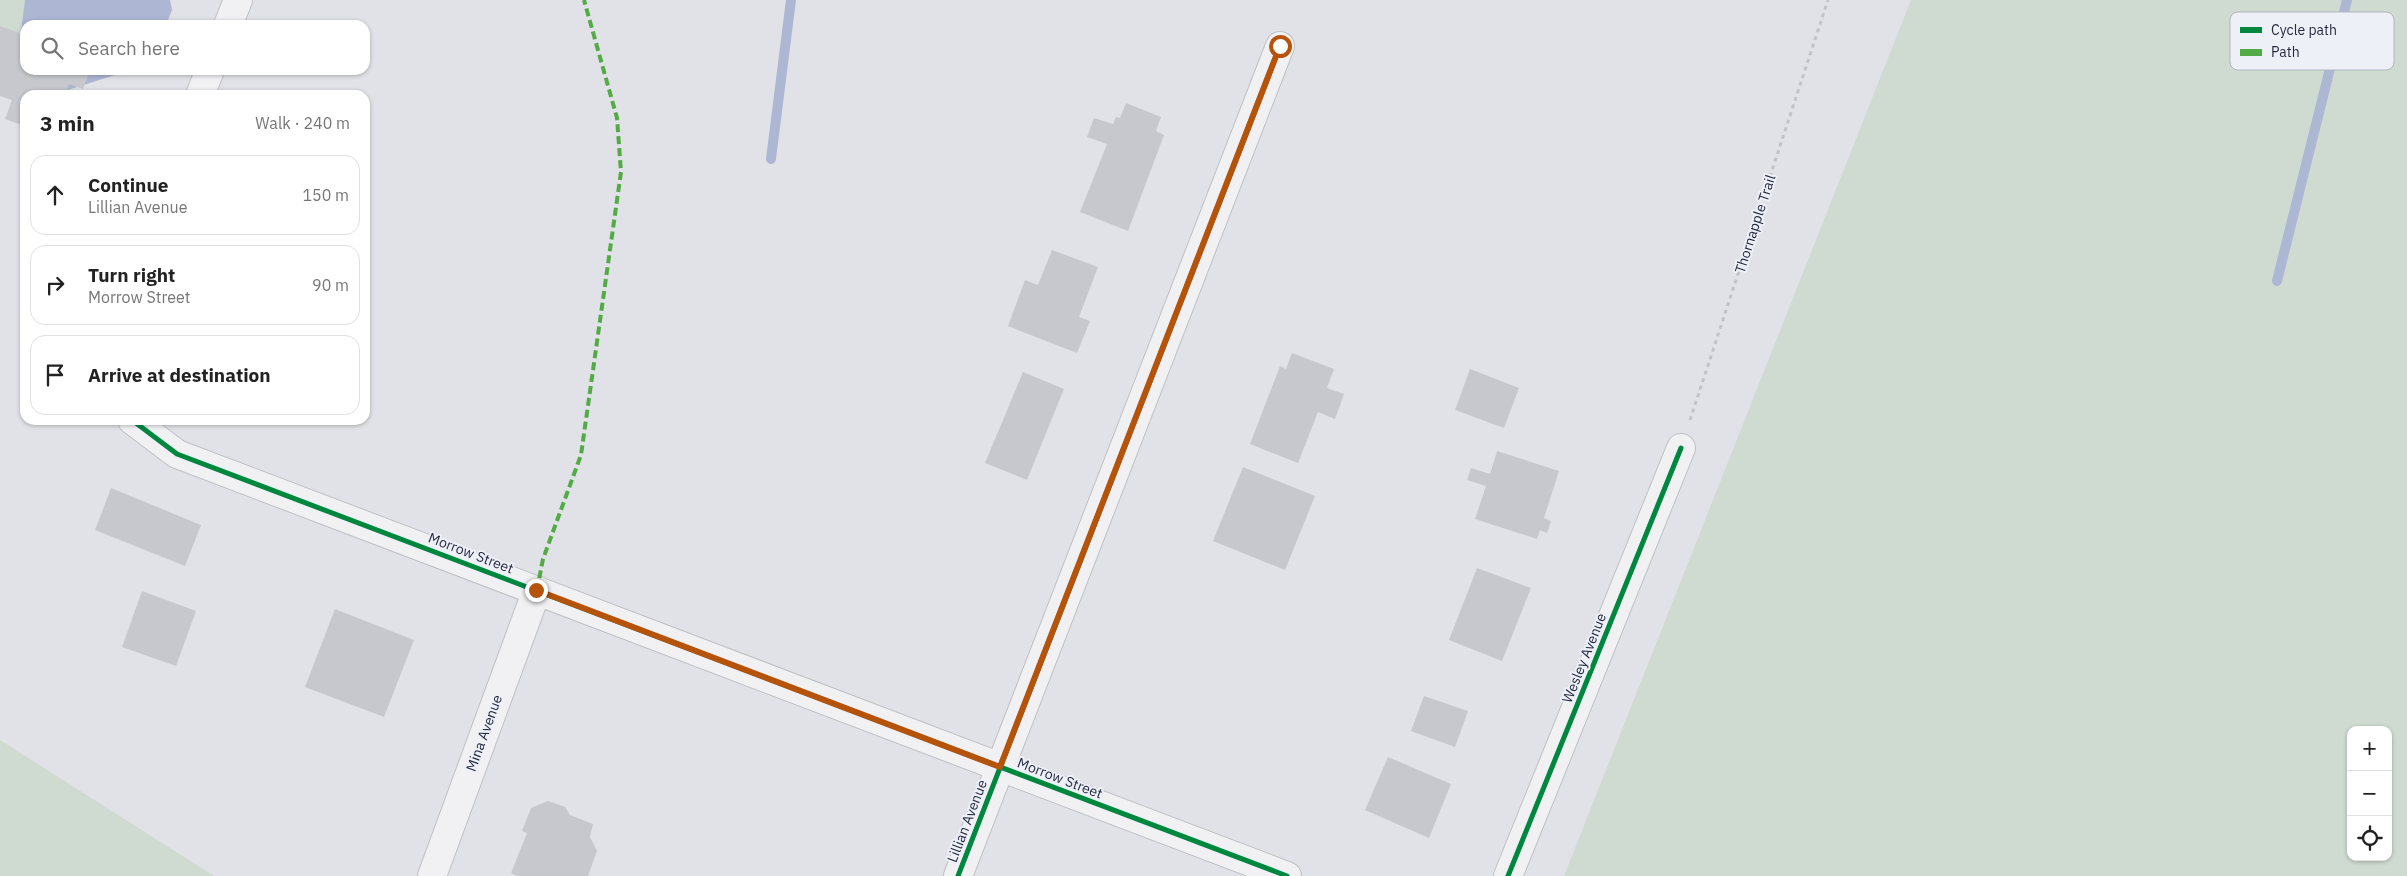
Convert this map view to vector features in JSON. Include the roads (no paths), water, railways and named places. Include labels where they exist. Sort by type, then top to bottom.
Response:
[{"type":"street","points":[[230,20],[238,0]]},
{"type":"street","name":"Lillian Avenue","points":[[958,876],[1280,46]]},
{"type":"street","points":[[202,90],[208,75]]},
{"type":"street","name":"Morrow Street","points":[[139,425],[177,454],[1287,876]]},
{"type":"street","name":"Wesley Avenue","points":[[1508,876],[1681,448]]},
{"type":"street","name":"Mina Avenue","points":[[432,876],[536,590]]},
{"type":"water","points":[[25,0],[170,0],[172,10],[168,20],[22,20]]},
{"type":"water","points":[[35,75],[115,75],[68,90],[48,90]]},
{"type":"waterway","points":[[771,159],[791,0]]},
{"type":"waterway","points":[[2344,12],[2347,0]]},
{"type":"waterway","points":[[2277,281],[2330,70]]}]
